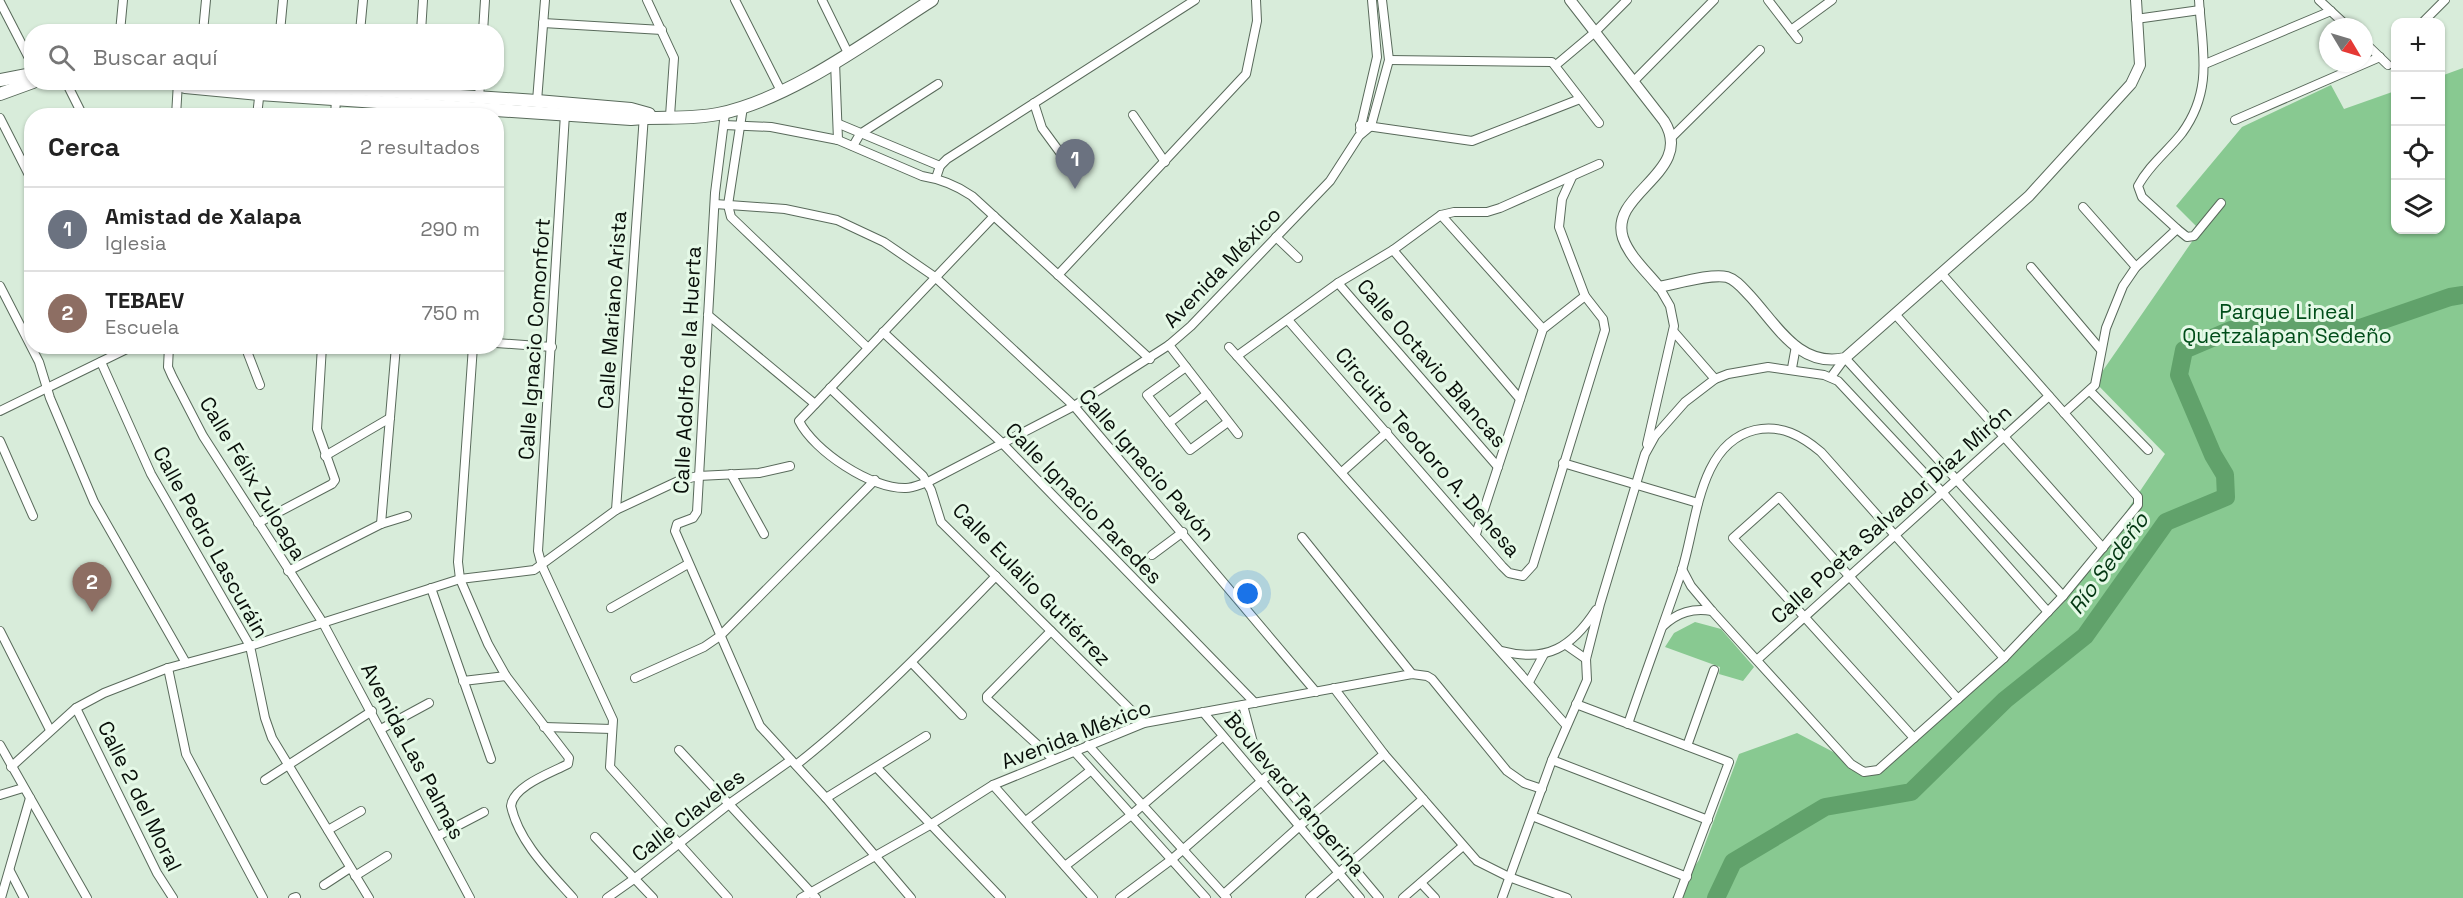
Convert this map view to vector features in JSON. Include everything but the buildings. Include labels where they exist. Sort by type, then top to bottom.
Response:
[{"type":"main road","points":[[488,106],[537,102],[648,115],[724,119],[742,107],[781,91],[835,62],[918,4],[932,0]]},
{"type":"main road","points":[[0,80],[24,76]]},
{"type":"main road","points":[[0,94],[24,85]]},
{"type":"main road","points":[[268,90],[336,99],[416,99],[631,119],[648,115]]},
{"type":"main road","points":[[375,90],[416,99]]},
{"type":"street","points":[[121,24],[123,0]]},
{"type":"street","points":[[204,24],[206,0]]},
{"type":"street","points":[[281,24],[283,0]]},
{"type":"street","points":[[361,24],[363,0]]},
{"type":"street","points":[[422,24],[423,0]]},
{"type":"street","points":[[484,24],[485,0]]},
{"type":"street","points":[[537,102],[545,0]]},
{"type":"street","points":[[647,0],[674,58],[670,116]]},
{"type":"street","points":[[735,0],[781,91]]},
{"type":"street","points":[[822,0],[848,53]]},
{"type":"street","points":[[936,178],[940,166],[947,159],[1195,0]]},
{"type":"street","points":[[1058,274],[1246,74],[1257,21],[1256,0]]},
{"type":"street","name":"Avenida México","points":[[1359,136],[1377,57],[1372,0]]},
{"type":"street","points":[[1371,126],[1389,60],[1382,0]]},
{"type":"street","points":[[1502,898],[1552,760],[1587,680],[1586,659],[1645,454],[1674,332],[1672,313],[1659,287],[1622,237],[1622,227],[1629,207],[1669,158],[1672,137],[1664,121],[1570,0]]},
{"type":"street","points":[[1556,65],[1594,33],[1627,0]]},
{"type":"street","points":[[1633,82],[1714,0]]},
{"type":"street","points":[[1768,0],[1798,39]]},
{"type":"street","points":[[1791,30],[1832,0]]},
{"type":"street","points":[[1831,377],[1845,358],[2029,196],[2131,84],[2140,65],[2136,0]]},
{"type":"street","points":[[2199,0],[2205,64],[2198,104],[2181,134],[2145,173],[2138,186],[2142,197],[2187,237],[2194,236],[2221,203]]},
{"type":"street","points":[[2319,0],[2338,18]]},
{"type":"street","points":[[2427,18],[2445,0]]},
{"type":"street","points":[[0,2],[24,48]]},
{"type":"street","points":[[2136,19],[2200,10]]},
{"type":"street","points":[[2205,64],[2331,11]]},
{"type":"street","points":[[543,22],[662,30]]},
{"type":"street","points":[[1672,137],[1760,50]]},
{"type":"street","points":[[2373,50],[2388,65]]},
{"type":"street","points":[[2235,120],[2380,57]]},
{"type":"street","points":[[1389,60],[1547,60],[1556,65],[1599,123]]},
{"type":"street","points":[[835,62],[838,140]]},
{"type":"street","points":[[853,146],[860,134],[938,84]]},
{"type":"street","points":[[70,90],[79,108]]},
{"type":"street","points":[[176,108],[177,90]]},
{"type":"street","points":[[258,108],[260,90]]},
{"type":"street","points":[[483,90],[488,106]]},
{"type":"street","points":[[335,108],[336,99]]},
{"type":"street","points":[[1360,124],[1472,141],[1580,99]]},
{"type":"street","points":[[1034,103],[1042,128],[1067,162]]},
{"type":"street","points":[[742,107],[728,205],[731,217],[868,348]]},
{"type":"street","name":"Calle Ignacio Comonfort","points":[[565,114],[538,551],[542,566],[613,720],[610,767],[728,898]]},
{"type":"street","name":"Calle Mariano Arista","points":[[616,510],[648,115]]},
{"type":"street","points":[[1133,115],[1165,162]]},
{"type":"street","points":[[0,118],[24,165]]},
{"type":"street","points":[[724,119],[739,125],[779,128],[838,140],[922,176],[936,178],[958,186],[1150,359]]},
{"type":"street","name":"Calle Adolfo de la Huerta","points":[[724,119],[715,204],[696,516],[675,527],[688,564],[760,726],[826,798],[911,898]]},
{"type":"street","points":[[839,124],[940,166]]},
{"type":"street","name":"Avenida México","points":[[815,404],[799,421],[806,435],[833,460],[875,480],[903,489],[928,482],[1074,406],[1169,345],[1191,326],[1336,175],[1359,136],[1371,126]]},
{"type":"street","points":[[1238,356],[1338,284],[1441,215],[1454,212],[1486,212],[1500,208],[1599,164]]},
{"type":"street","name":"Circuito Teodoro A. Dehesa","points":[[1288,320],[1509,573],[1523,576],[1533,565],[1605,330],[1603,319],[1585,296],[1558,227],[1562,199],[1572,177]]},
{"type":"street","name":"Calle Ignacio Pavón","points":[[715,204],[785,209],[837,220],[884,242],[935,278],[1074,406],[1316,692]]},
{"type":"street","points":[[2083,207],[2136,267]]},
{"type":"street","points":[[1441,215],[1543,329]]},
{"type":"street","points":[[708,315],[815,404],[993,216]]},
{"type":"street","points":[[2064,413],[2091,392],[2097,378],[2106,328],[2117,298],[2136,267],[2177,229]]},
{"type":"street","points":[[1276,237],[1298,258]]},
{"type":"street","points":[[1393,249],[1520,399]]},
{"type":"street","points":[[2031,267],[2101,350]]},
{"type":"street","points":[[1682,569],[1690,586],[1851,764],[1864,772],[1878,770],[2004,658],[2063,596],[2139,501],[2138,497],[1941,273]]},
{"type":"street","points":[[1659,287],[1718,276],[1731,278],[1808,356],[1831,361],[1845,358]]},
{"type":"street","name":"Calle Octavio Blancas","points":[[1338,284],[1498,467]]},
{"type":"street","points":[[0,286],[24,333]]},
{"type":"street","points":[[1476,534],[1543,329],[1585,296]]},
{"type":"street","points":[[1895,314],[2103,548]]},
{"type":"street","name":"Calle Ignacio Paredes","points":[[884,332],[1002,443],[1255,703]]},
{"type":"street","points":[[1674,332],[1715,379]]},
{"type":"street","points":[[504,344],[552,347]]},
{"type":"street","points":[[1169,345],[1238,434]]},
{"type":"street","points":[[1792,368],[1796,346]]},
{"type":"street","points":[[1229,347],[1566,725]]},
{"type":"street","points":[[35,354],[94,502],[186,663]]},
{"type":"street","points":[[0,411],[101,362],[112,354]]},
{"type":"street","name":"Calle Félix Zuloaga","points":[[169,354],[168,367],[203,436],[323,623]]},
{"type":"street","points":[[248,354],[260,385]]},
{"type":"street","points":[[258,523],[332,484],[335,480],[317,429],[322,354]]},
{"type":"street","points":[[381,524],[395,354]]},
{"type":"street","points":[[472,354],[458,562],[460,579],[488,644],[506,676],[570,761],[520,789],[512,800],[513,812],[526,840],[573,898]]},
{"type":"street","points":[[1845,358],[2063,596]]},
{"type":"street","name":"Calle Pedro Lascuráin","points":[[101,362],[151,474],[250,646],[267,728],[369,898]]},
{"type":"street","points":[[1186,367],[1147,394],[1169,423],[1191,450],[1228,422]]},
{"type":"street","points":[[1645,454],[1666,421],[1685,402],[1715,379],[1748,369],[1768,367],[1792,368],[1831,377],[1942,492],[2048,612]]},
{"type":"street","name":"Calle Eulalio Gutiérrez","points":[[830,388],[928,482],[941,522],[1144,723]]},
{"type":"street","points":[[2091,392],[2148,450]]},
{"type":"street","points":[[1169,423],[1207,394]]},
{"type":"street","name":"Calle Poeta Salvador Díaz Mirón","points":[[1758,659],[2049,396]]},
{"type":"street","points":[[326,456],[390,418]]},
{"type":"street","points":[[1628,724],[1682,569],[1698,503],[1711,465],[1721,450],[1734,439],[1746,432],[1764,428],[1782,429],[1796,434],[1821,453],[1896,534],[2004,658]]},
{"type":"street","points":[[1342,472],[1387,432]]},
{"type":"street","points":[[0,441],[33,516]]},
{"type":"street","points":[[1563,463],[1698,503]]},
{"type":"street","points":[[11,767],[76,708],[104,693],[168,668],[250,646],[460,579],[526,572],[542,566],[616,510],[678,481],[698,476],[768,472],[790,466]]},
{"type":"street","points":[[731,474],[764,534]]},
{"type":"street","points":[[635,678],[704,647],[720,636],[875,480]]},
{"type":"street","points":[[1914,738],[1733,538],[1779,497],[1958,699]]},
{"type":"street","points":[[288,571],[381,524],[407,516]]},
{"type":"street","points":[[1152,555],[1182,532]]},
{"type":"street","points":[[1302,537],[1413,674]]},
{"type":"street","points":[[611,608],[688,564]]},
{"type":"street","name":"Calle Claveles","points":[[607,898],[729,804],[793,763],[849,723],[912,663],[996,576]]},
{"type":"street","points":[[431,588],[491,759]]},
{"type":"street","points":[[1502,651],[1526,656],[1544,654],[1566,645],[1579,633],[1600,604]]},
{"type":"street","points":[[1662,627],[1680,614],[1701,609],[1712,610]]},
{"type":"street","name":"Avenida Las Palmas","points":[[323,623],[470,898]]},
{"type":"street","points":[[0,631],[50,730]]},
{"type":"street","points":[[1052,631],[987,696],[987,699],[1053,759]]},
{"type":"street","points":[[1566,645],[1586,659]]},
{"type":"street","points":[[1529,682],[1544,654]]},
{"type":"street","points":[[912,663],[962,715]]},
{"type":"street","points":[[168,668],[186,754],[263,898]]},
{"type":"street","points":[[1687,746],[1714,670]]},
{"type":"street","name":"Avenida México","points":[[801,898],[813,895],[993,785],[1144,723],[1413,674],[1427,676],[1507,771],[1524,783],[1542,789]]},
{"type":"street","points":[[463,681],[506,676]]},
{"type":"street","points":[[1334,688],[1384,754],[1480,864],[1567,898]]},
{"type":"street","points":[[381,729],[429,703]]},
{"type":"street","points":[[1576,704],[1729,762],[1678,898]]},
{"type":"street","name":"Boulevard Tangerina","points":[[1243,705],[1255,750],[1312,815],[1379,898]]},
{"type":"street","name":"Calle 2 del Moral","points":[[76,708],[157,873],[173,898]]},
{"type":"street","points":[[265,780],[372,711]]},
{"type":"street","name":"Boulevard Tangerina","points":[[1203,712],[1360,898]]},
{"type":"street","points":[[544,727],[612,729]]},
{"type":"street","points":[[826,798],[926,736]]},
{"type":"street","points":[[1065,866],[1130,816],[1222,737]]},
{"type":"street","points":[[0,745],[87,898]]},
{"type":"street","points":[[1088,746],[1225,896],[1312,815],[1384,754]]},
{"type":"street","points":[[679,750],[813,895]]},
{"type":"street","points":[[1074,751],[1089,771],[1206,898]]},
{"type":"street","points":[[1552,760],[1708,820]]},
{"type":"street","points":[[877,768],[1001,898]]},
{"type":"street","points":[[1026,821],[1089,771]]},
{"type":"street","points":[[1120,898],[1172,860],[1273,771]]},
{"type":"street","points":[[993,785],[1093,898]]},
{"type":"street","points":[[0,795],[24,788]]},
{"type":"street","points":[[1,898],[30,798]]},
{"type":"street","points":[[1310,898],[1423,799]]},
{"type":"street","points":[[328,830],[361,811]]},
{"type":"street","points":[[438,836],[484,812]]},
{"type":"street","points":[[1532,816],[1687,877]]},
{"type":"street","points":[[596,837],[652,898]]},
{"type":"street","points":[[1403,898],[1463,846]]},
{"type":"street","points":[[324,885],[387,856]]},
{"type":"street","points":[[10,871],[24,898]]},
{"type":"street","points":[[1421,883],[1436,898]]},
{"type":"green space","name":"Parque Lineal Quetzalapan Sedeño","points":[[2463,68],[2463,898],[1672,898],[1699,860],[1739,754],[1797,733],[1839,755],[1868,775],[2074,589],[2165,454],[2095,382],[2200,230],[2176,206],[2242,127],[2331,85],[2344,109],[2391,92],[2391,234],[2445,234],[2445,75]]},
{"type":"green space","points":[[1695,622],[1721,629],[1754,667],[1743,681],[1719,674],[1720,667],[1665,647],[1674,633]]},
{"type":"waterway","name":"Río Sedeño","points":[[1716,898],[1733,862],[1825,807],[1911,792],[2005,700],[2085,636],[2166,522],[2226,497],[2225,475],[2213,455],[2179,375],[2184,350],[2231,330],[2292,327],[2360,328],[2450,297],[2463,295]]},
{"type":"place","name":"Amistad de Xalapa","points":[[1075,189]]},
{"type":"place","name":"TEBAEV","points":[[92,612]]}]
